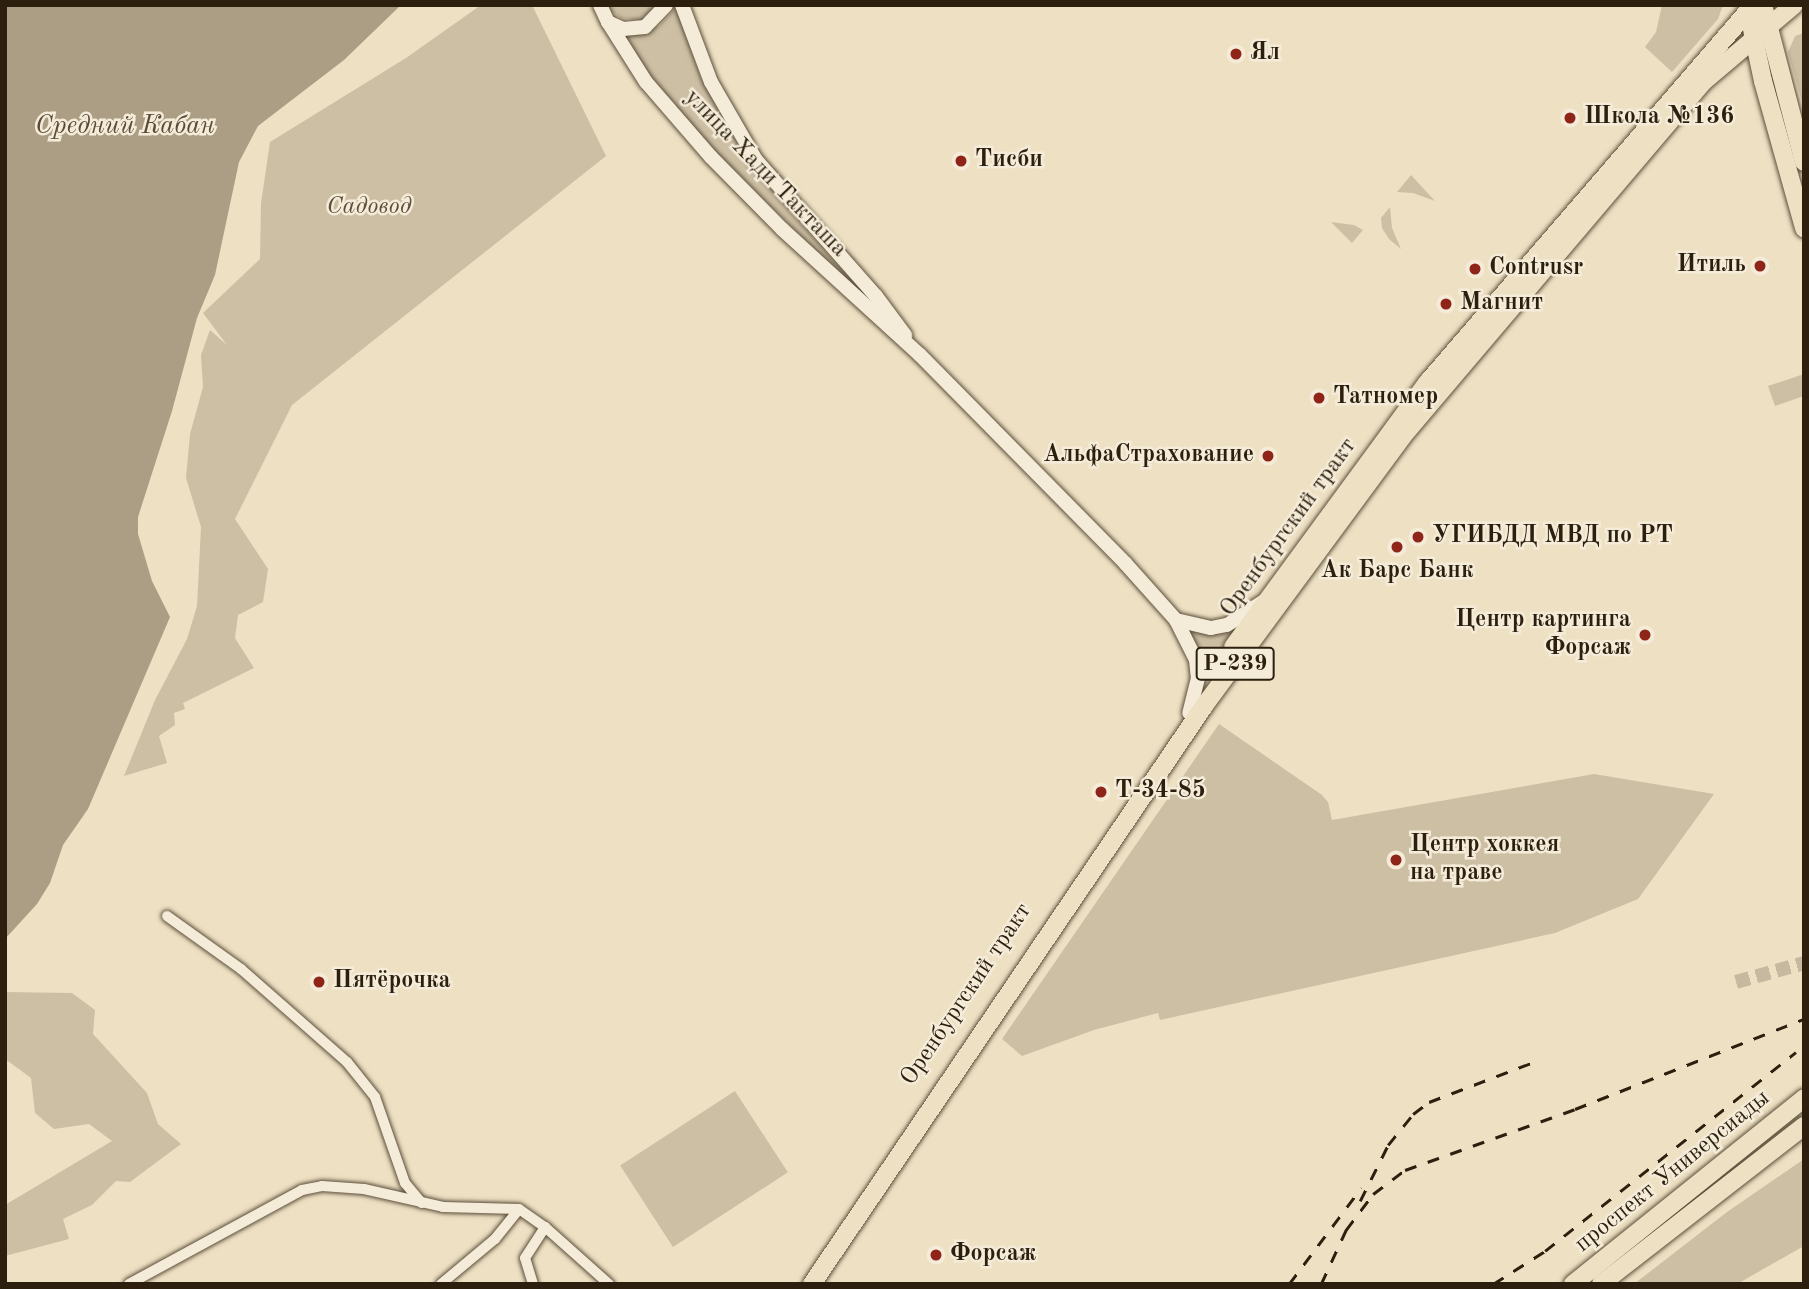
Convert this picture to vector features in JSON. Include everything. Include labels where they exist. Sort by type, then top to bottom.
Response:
[{"type":"main road","points":[[1759,10],[1794,5]]},
{"type":"main road","points":[[1759,10],[1804,13]]},
{"type":"main road","points":[[1759,10],[1753,41],[1804,228]]},
{"type":"main road","points":[[1759,10],[1804,162]]},
{"type":"main road","name":"Оренбургский тракт","points":[[813,1284],[1204,706],[1307,563],[1431,401],[1704,81],[1753,41],[1759,10]]},
{"type":"main road","name":"Оренбургский тракт","points":[[799,1284],[1266,599],[1427,383],[1759,10]]},
{"type":"main road","name":"проспект Универсиады","points":[[1573,1284],[1804,1098]]},
{"type":"main road","name":"проспект Универсиады","points":[[1601,1284],[1804,1128]]},
{"type":"street","name":"улица Хади Такташа","points":[[600,5],[646,82],[711,157],[782,229],[920,355],[1125,563],[1176,620],[1196,660],[1198,678],[1189,713]]},
{"type":"street","points":[[608,22],[624,29],[645,27],[666,5]]},
{"type":"street","name":"улица Хади Такташа","points":[[682,5],[711,82],[756,160],[876,296],[920,355]]},
{"type":"street","points":[[1176,620],[1212,628],[1227,625],[1266,599]]},
{"type":"street","points":[[167,916],[241,969],[346,1062],[375,1097],[405,1183],[422,1203]]},
{"type":"street","points":[[129,1284],[302,1190],[322,1186],[364,1189],[443,1207],[519,1209],[545,1227],[609,1284]]},
{"type":"street","points":[[441,1284],[495,1239],[519,1209]]},
{"type":"street","points":[[533,1284],[525,1258],[545,1227]]},
{"type":"green space","name":"Садовод","points":[[481,5],[532,5],[606,156],[292,405],[235,519],[268,569],[263,602],[238,615],[235,638],[254,668],[183,703],[185,709],[174,713],[175,725],[159,736],[167,763],[124,776],[155,700],[187,639],[197,606],[201,527],[186,478],[190,434],[203,387],[201,355],[210,330],[227,345],[203,313],[260,259],[261,203],[270,142],[406,58]]},
{"type":"green space","points":[[608,5],[664,5],[650,17],[641,20],[622,18],[610,11]]},
{"type":"green space","points":[[1662,5],[1723,5],[1718,19],[1672,72],[1645,47],[1656,32]]},
{"type":"green space","points":[[676,8],[701,78],[747,157],[794,217],[901,335],[715,151],[650,77],[621,32],[632,36],[641,34],[659,26]]},
{"type":"green space","points":[[1804,33],[1804,109],[1788,52],[1795,36]]},
{"type":"green space","points":[[1411,175],[1435,201],[1413,193],[1397,192]]},
{"type":"green space","points":[[1390,207],[1392,228],[1401,249],[1389,239],[1382,228],[1381,218]]},
{"type":"green space","points":[[1331,222],[1354,225],[1363,230],[1352,243]]},
{"type":"green space","points":[[1804,374],[1804,396],[1775,406],[1768,386]]},
{"type":"green space","points":[[1245,618],[1203,681],[1202,658],[1181,625]]},
{"type":"green space","name":"Центр хоккея на траве","points":[[1219,724],[1322,795],[1328,802],[1332,820],[1594,774],[1714,794],[1638,899],[1555,933],[1160,1020],[1158,1013],[1094,1030],[1022,1056],[1002,1039]]},
{"type":"green space","points":[[5,992],[72,993],[95,1010],[93,1034],[147,1093],[158,1124],[181,1144],[130,1182],[116,1181],[92,1205],[63,1219],[69,1239],[5,1256],[5,1205],[112,1141],[89,1124],[54,1129],[35,1113],[31,1078],[5,1059]]},
{"type":"green space","points":[[735,1091],[788,1172],[673,1247],[620,1166]]},
{"type":"green space","points":[[1804,1159],[1804,1246],[1737,1284],[1634,1284],[1727,1212]]},
{"type":"water","name":"Средний Кабан","points":[[5,5],[401,5],[344,60],[258,126],[239,162],[215,275],[197,318],[172,411],[138,517],[138,534],[152,581],[170,617],[88,809],[63,845],[50,883],[37,904],[5,939]]},
{"type":"tunnel","points":[[1736,982],[1804,963]]},
{"type":"railway","points":[[1321,1284],[1346,1230],[1373,1194],[1405,1170],[1575,1109],[1804,1019]]},
{"type":"railway","points":[[1493,1284],[1545,1251],[1796,1052]]},
{"type":"railway","points":[[1360,1201],[1388,1145],[1413,1114],[1429,1102],[1539,1060]]},
{"type":"railway","points":[[1289,1284],[1361,1188]]},
{"type":"place","name":"Ял","points":[[1236,54]]},
{"type":"place","name":"Школа №136","points":[[1570,118]]},
{"type":"place","name":"Тисби","points":[[961,161]]},
{"type":"place","name":"Итиль","points":[[1760,266]]},
{"type":"place","name":"Contrusr","points":[[1475,269]]},
{"type":"place","name":"Магнит","points":[[1446,304]]},
{"type":"place","name":"Татномер","points":[[1319,398]]},
{"type":"place","name":"АльфаСтрахование","points":[[1268,456]]},
{"type":"place","name":"УГИБДД МВД по РТ","points":[[1418,537]]},
{"type":"place","name":"Ак Барс Банк","points":[[1397,547]]},
{"type":"place","name":"Центр картинга Форсаж","points":[[1645,635]]},
{"type":"place","name":"T-34-85","points":[[1101,792]]},
{"type":"place","name":"Центр хоккея на траве","points":[[1396,860]]},
{"type":"place","name":"Пятёрочка","points":[[319,982]]},
{"type":"place","name":"Форсаж","points":[[936,1255]]}]
